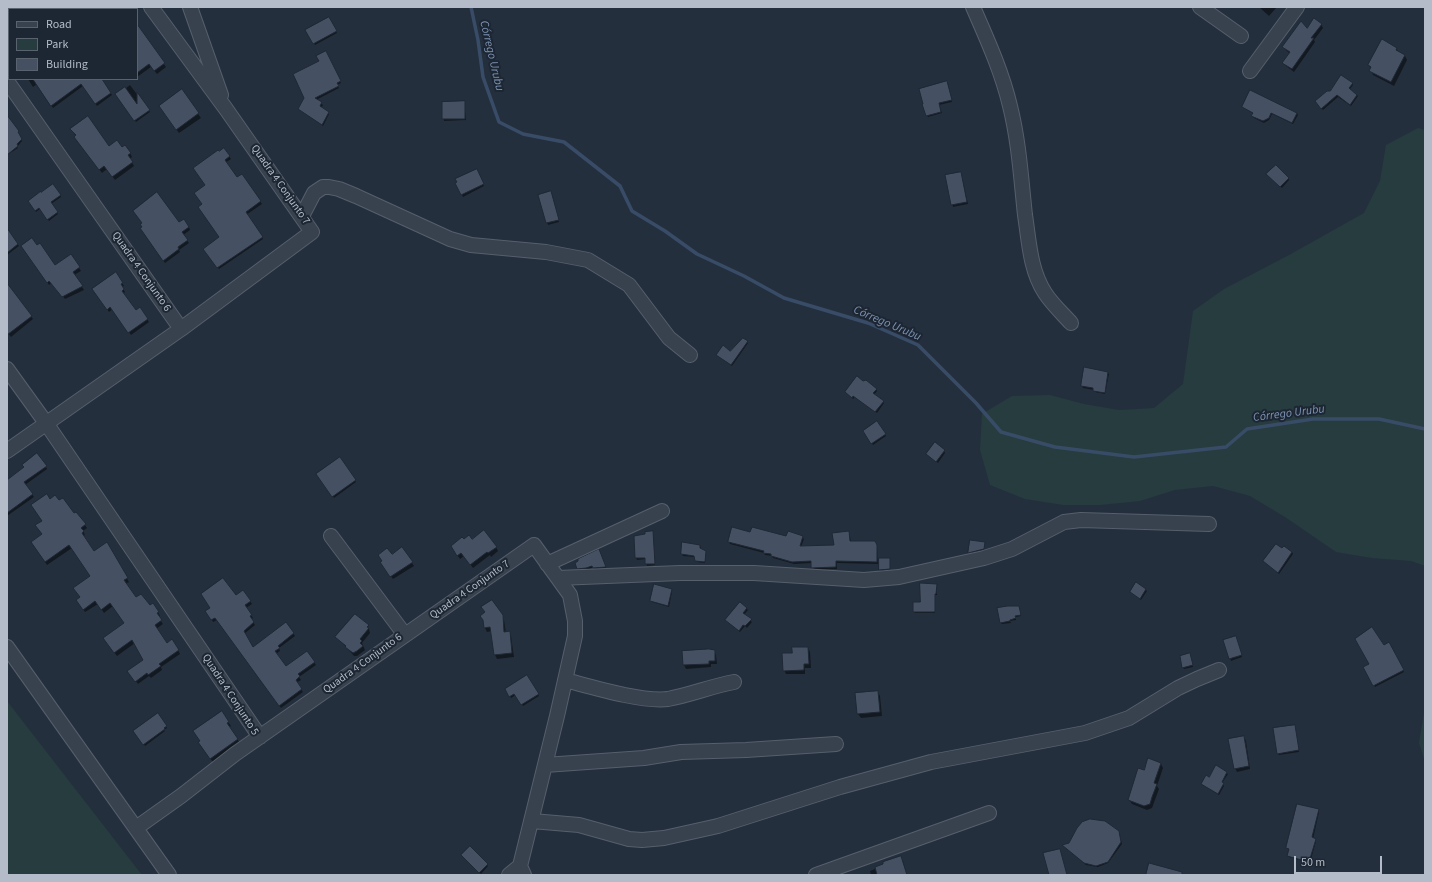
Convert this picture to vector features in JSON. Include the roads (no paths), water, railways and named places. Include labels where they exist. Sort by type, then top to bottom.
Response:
[{"type":"street","name":"Quadra 4 Conjunto 7","points":[[151,7],[226,109],[312,232],[181,329]]},
{"type":"street","points":[[190,7],[226,109]]},
{"type":"street","points":[[972,7],[992,51],[1004,83],[1010,106],[1017,142],[1029,246],[1033,266],[1045,294],[1071,323]]},
{"type":"street","points":[[1200,7],[1241,36]]},
{"type":"street","points":[[1250,71],[1297,7]]},
{"type":"street","name":"Quadra 4 Conjunto 6","points":[[7,80],[181,329]]},
{"type":"street","points":[[302,216],[314,193],[323,188],[329,187],[339,189],[356,196],[440,235],[470,245],[546,252],[588,260],[629,285],[669,338],[690,355]]},
{"type":"street","points":[[7,451],[181,329]]},
{"type":"street","name":"Quadra 4 Conjunto 5","points":[[7,369],[46,423],[260,737],[136,828]]},
{"type":"street","points":[[509,875],[522,870],[574,636],[575,621],[570,596],[548,564],[662,511]]},
{"type":"street","points":[[558,578],[680,573],[754,573],[864,580],[899,578],[984,558],[1012,549],[1064,522],[1081,520],[1208,524]]},
{"type":"street","name":"Quadra 4 Conjunto 6","points":[[260,737],[406,635],[331,536]]},
{"type":"street","name":"Quadra 4 Conjunto 7","points":[[406,635],[534,546],[548,564]]},
{"type":"street","points":[[7,647],[169,875]]},
{"type":"street","points":[[532,821],[579,825],[629,839],[642,840],[664,838],[718,826],[840,787],[931,762],[1085,733],[1129,718],[1178,688],[1219,670]]},
{"type":"street","points":[[565,680],[654,699],[668,698],[734,682]]},
{"type":"street","points":[[545,765],[644,758],[681,752],[746,750],[836,744]]},
{"type":"street","points":[[816,875],[989,813]]},
{"type":"waterway","name":"Córrego Urubu","points":[[471,7],[478,40],[483,77],[499,122],[523,134],[564,142],[620,186],[632,211],[665,231],[697,254],[744,276],[784,298],[868,323],[918,345],[976,403],[1001,432],[1055,447],[1134,457],[1226,447],[1247,429],[1313,419],[1379,419],[1425,429]]}]
